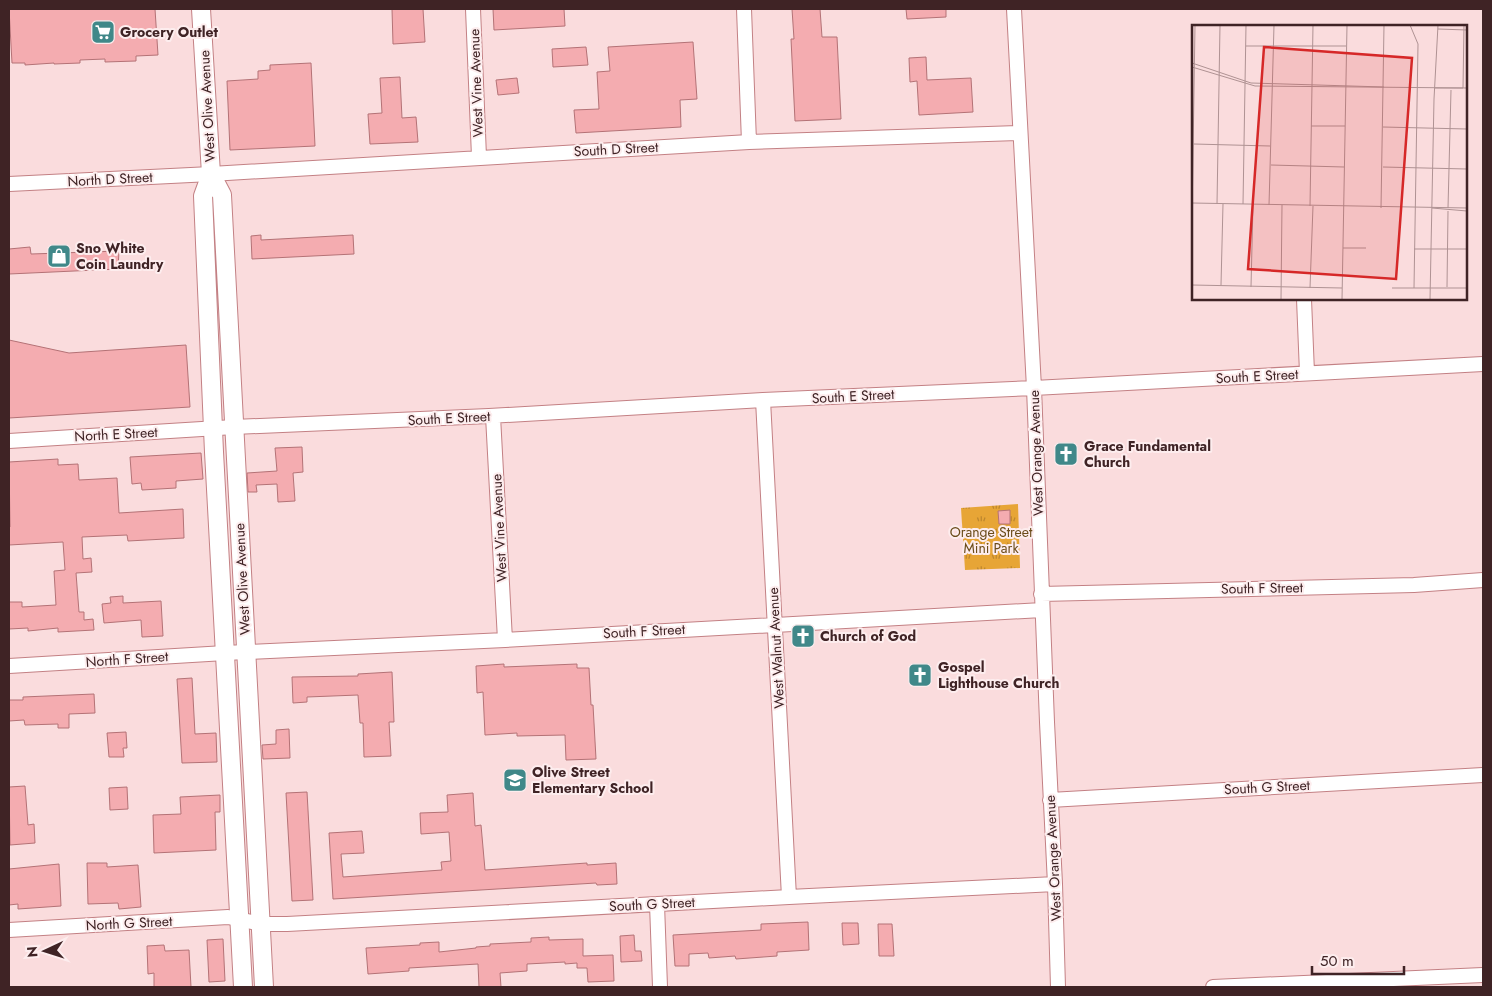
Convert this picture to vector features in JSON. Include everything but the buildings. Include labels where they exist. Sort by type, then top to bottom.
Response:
[{"type":"main road","name":"West Olive Avenue","points":[[201,9],[211,174],[202,196],[246,651],[256,822],[250,922],[243,987]]},
{"type":"main road","name":"West Olive Avenue","points":[[223,428],[225,652],[231,766],[250,922],[264,987]]},
{"type":"main road","points":[[231,766],[236,766],[241,770],[243,797],[256,822]]},
{"type":"street","name":"West Vine Avenue","points":[[473,9],[479,157]]},
{"type":"street","points":[[744,9],[750,142]]},
{"type":"street","name":"West Orange Avenue","points":[[1014,9],[1034,388],[1050,800],[1056,884],[1058,987]]},
{"type":"street","name":"South D Street","points":[[211,174],[750,142],[1020,133]]},
{"type":"street","name":"North D Street","points":[[9,184],[211,174]]},
{"type":"street","points":[[1304,300],[1307,373]]},
{"type":"street","name":"South E Street","points":[[223,428],[493,416],[763,400],[1034,388],[1483,364]]},
{"type":"street","name":"West Walnut Avenue","points":[[763,400],[789,897]]},
{"type":"street","name":"West Vine Avenue","points":[[493,416],[505,640]]},
{"type":"street","name":"North E Street","points":[[9,441],[223,428]]},
{"type":"street","name":"South F Street","points":[[1041,594],[1414,585],[1483,580]]},
{"type":"street","name":"South F Street","points":[[246,651],[505,640],[1042,610]]},
{"type":"street","name":"North F Street","points":[[9,666],[246,651]]},
{"type":"street","name":"South G Street","points":[[1050,800],[1483,775]]},
{"type":"street","name":"South G Street","points":[[250,922],[1056,884]]},
{"type":"street","points":[[657,904],[660,987]]},
{"type":"street","name":"North G Street","points":[[9,930],[228,917],[250,922]]},
{"type":"street","points":[[1213,987],[1483,975]]},
{"type":"green space","name":"Orange Street Mini Park","points":[[1018,504],[1020,568],[965,570],[961,508]]},
{"type":"place","name":"Grocery Outlet","points":[[103,32]]},
{"type":"place","name":"Sno White Coin Laundry","points":[[59,256]]},
{"type":"place","name":"Grace Fundamental Church","points":[[1066,454]]},
{"type":"place","name":"Church of God","points":[[803,636]]},
{"type":"place","name":"Gospel Lighthouse Church","points":[[920,675]]},
{"type":"place","name":"Olive Street Elementary School","points":[[515,780]]}]
